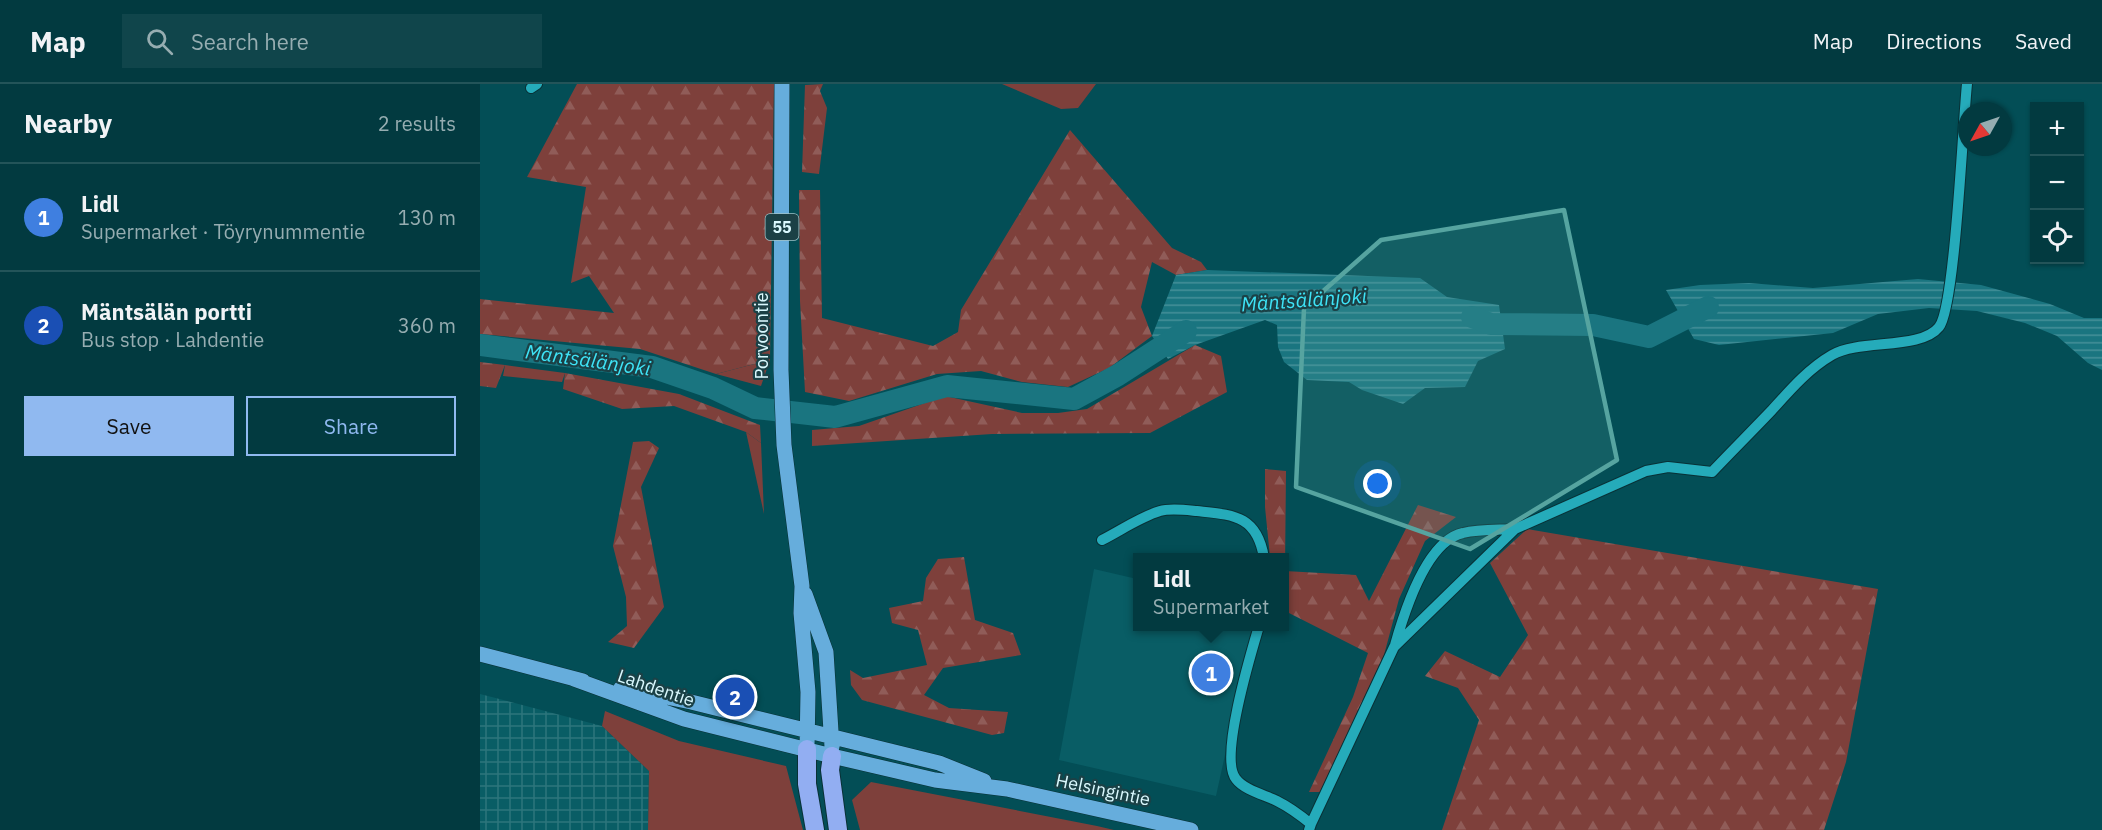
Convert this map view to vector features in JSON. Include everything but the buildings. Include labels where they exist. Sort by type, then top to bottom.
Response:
[{"type":"highway","points":[[807,741],[807,784],[815,830]]},
{"type":"highway","points":[[832,756],[830,770],[838,830]]},
{"type":"main road","name":"Porvoontie","points":[[782,84],[781,370],[784,445],[802,586],[807,741]]},
{"type":"main road","name":"Porvoontie","points":[[802,586],[826,652],[833,737],[832,756]]},
{"type":"main road","name":"Lahdentie","points":[[480,654],[574,679],[684,719],[807,741],[833,737]]},
{"type":"main road","name":"Helsingintie","points":[[833,737],[939,762],[1007,789]]},
{"type":"main road","name":"Lahdentie","points":[[807,741],[832,756]]},
{"type":"main road","name":"Helsingintie","points":[[832,756],[935,780],[1007,789],[1191,830]]},
{"type":"street","points":[[1258,631],[1237,713],[1229,752],[1230,766],[1236,780],[1287,806],[1310,827],[1357,722],[1386,669],[1406,605],[1437,549],[1462,533],[1515,529],[1646,471],[1668,467],[1712,472],[1805,374],[1833,354],[1863,345],[1927,337],[1939,327],[1944,318],[1951,268],[1967,84]]},
{"type":"street","points":[[1102,540],[1161,511],[1233,515],[1254,529],[1263,553]]},
{"type":"street","points":[[1394,647],[1515,529]]},
{"type":"highlighted area","points":[[1564,210],[1617,460],[1470,549],[1296,487],[1304,308],[1381,240]]},
{"type":"shaded area","points":[[1094,569],[1133,578],[1133,631],[1252,631],[1216,796],[1059,760]]},
{"type":"shaded area","points":[[480,694],[602,726],[649,771],[648,830],[480,830]]},
{"type":"green space","points":[[577,84],[774,84],[770,360],[716,374],[640,349],[480,334],[480,299],[614,313],[589,276],[571,283],[586,187],[527,177]]},
{"type":"green space","points":[[823,84],[820,91],[827,108],[819,174],[802,172],[805,85]]},
{"type":"green space","points":[[1002,84],[1096,84],[1078,108],[1061,109]]},
{"type":"green space","points":[[1070,130],[1172,248],[1201,262],[1207,270],[1176,275],[1152,262],[1141,307],[1152,336],[1109,368],[1068,387],[1022,382],[981,371],[937,374],[849,401],[805,392],[800,301],[799,190],[820,190],[822,318],[933,346],[958,332],[961,310]]},
{"type":"green space","points":[[1195,345],[1221,356],[1227,392],[1150,433],[992,434],[812,446],[812,430],[859,426],[945,396],[1022,413],[1058,413],[1087,409]]},
{"type":"green space","points":[[770,360],[761,386],[716,374]]},
{"type":"green space","points":[[480,362],[505,365],[496,388],[480,386]]},
{"type":"green space","points":[[505,365],[565,373],[562,382],[503,376]]},
{"type":"green space","points":[[565,373],[679,394],[760,425],[761,443],[746,432],[674,406],[622,409],[563,389]]},
{"type":"green space","points":[[746,432],[761,443],[764,514]]},
{"type":"green space","points":[[649,441],[659,448],[641,487],[664,607],[634,648],[608,642],[627,626],[626,597],[613,546],[633,442]]},
{"type":"green space","points":[[1265,469],[1286,471],[1285,553],[1270,553],[1265,507]]},
{"type":"green space","points":[[1418,505],[1456,517],[1425,541],[1399,599],[1384,655],[1320,792],[1309,792],[1353,697],[1368,653],[1289,613],[1289,571],[1356,575],[1369,601]]},
{"type":"green space","points":[[1527,529],[1878,589],[1846,762],[1824,830],[1442,830],[1479,720],[1458,688],[1425,676],[1445,651],[1500,677],[1528,635],[1490,563]]},
{"type":"green space","points":[[964,557],[975,620],[1013,633],[1021,655],[943,668],[924,695],[949,708],[1008,712],[1004,733],[992,735],[862,700],[851,685],[850,670],[863,678],[927,665],[918,630],[892,623],[889,608],[923,601],[926,578],[938,559]]},
{"type":"green space","points":[[605,711],[679,741],[786,766],[803,830],[648,830],[649,771],[602,726]]},
{"type":"green space","points":[[871,782],[1114,830],[860,830],[852,800]]},
{"type":"water","points":[[1207,270],[1420,278],[1447,297],[1499,305],[1505,349],[1478,361],[1465,387],[1425,388],[1403,404],[1362,390],[1349,382],[1307,380],[1284,362],[1278,347],[1277,325],[1265,320],[1195,345],[1168,359],[1152,336],[1176,275]]},
{"type":"water","points":[[1918,279],[1981,285],[2050,304],[2084,318],[2102,318],[2102,370],[2088,363],[2057,336],[2025,323],[1977,311],[1929,308],[1878,314],[1833,333],[1719,345],[1694,339],[1666,290],[1700,285],[1749,283],[1813,288]]},
{"type":"waterway","name":"Mäntsälänjoki","points":[[1472,317],[1491,324],[1593,325],[1649,337],[1708,307]]},
{"type":"waterway","name":"Mäntsälänjoki","points":[[480,345],[652,367],[713,388],[755,408],[835,417],[947,386],[1074,399],[1118,375],[1186,331]]},
{"type":"place","name":"Lidl","points":[[1211,673]]},
{"type":"place","name":"Mäntsälän portti","points":[[735,697]]}]
